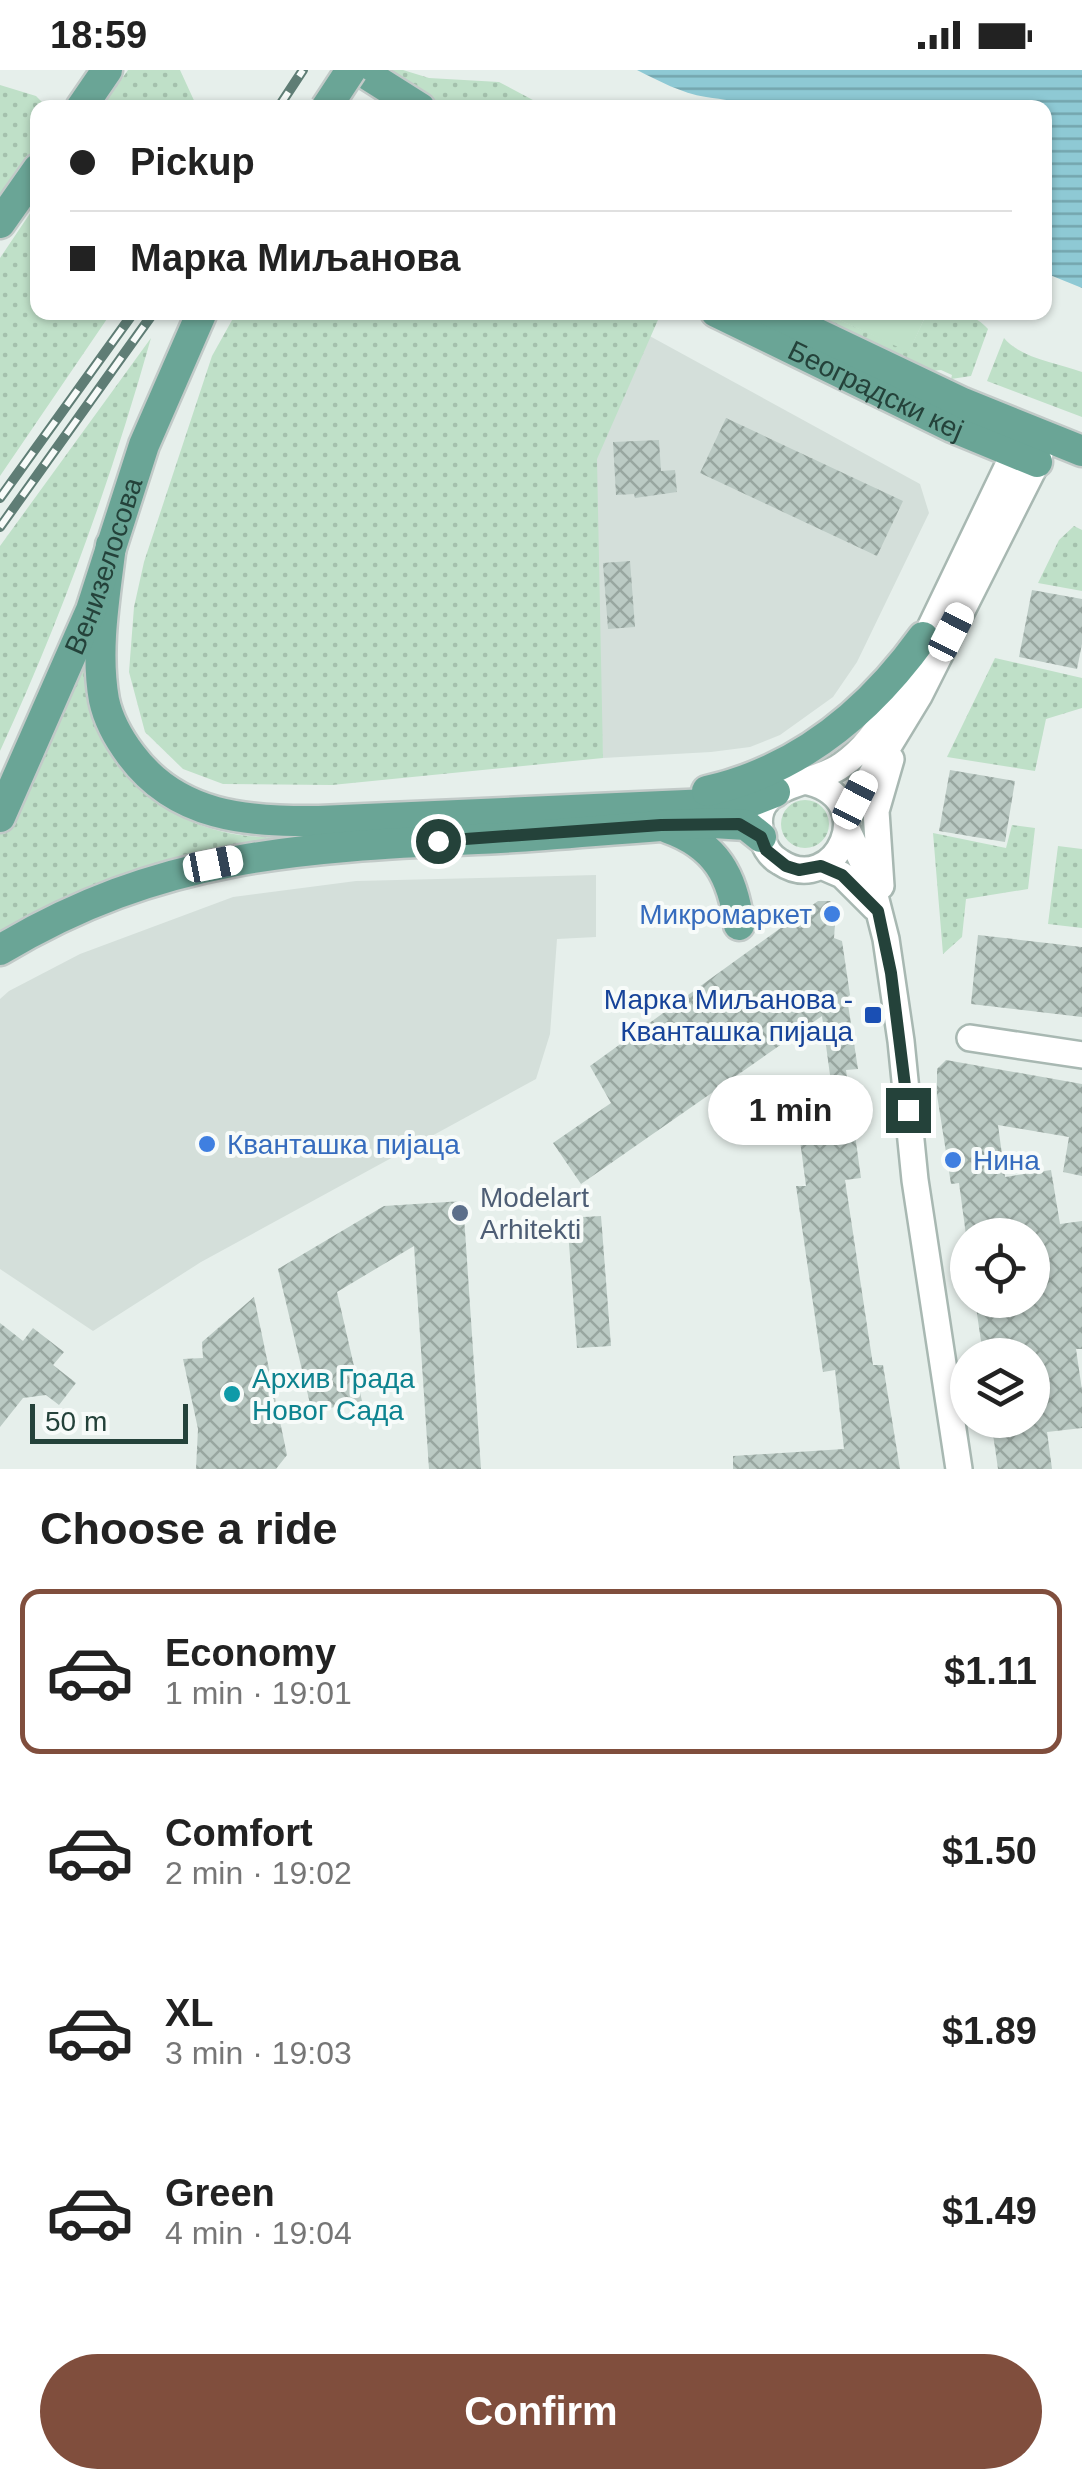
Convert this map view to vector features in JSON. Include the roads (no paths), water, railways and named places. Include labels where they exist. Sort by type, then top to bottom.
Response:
[{"type":"main road","points":[[86,100],[107,70]]},
{"type":"main road","points":[[322,70],[368,100]]},
{"type":"main road","points":[[331,100],[351,70]]},
{"type":"main road","points":[[360,70],[407,100]]},
{"type":"main road","points":[[0,223],[30,181]]},
{"type":"main road","name":"Венизелосова","points":[[0,817],[90,610],[144,445],[199,320]]},
{"type":"main road","name":"Београдски кеј","points":[[732,320],[952,427],[1029,449],[1082,451]]},
{"type":"main road","name":"Београдски кеј","points":[[789,320],[915,381],[1029,449]]},
{"type":"main road","points":[[110,546],[101,623],[104,703],[122,742],[147,776],[202,810],[267,822],[742,802],[789,787]]},
{"type":"main road","points":[[618,808],[729,786],[778,767],[860,713],[923,637]]},
{"type":"main road","points":[[0,792],[22,770]]},
{"type":"main road","points":[[0,950],[42,925],[114,894],[174,873],[258,855],[661,825],[739,824],[761,837]]},
{"type":"main road","points":[[661,825],[694,837],[708,850],[732,886],[739,925]]},
{"type":"street","points":[[906,718],[864,782],[847,822],[843,844],[834,858],[821,866],[799,870],[786,866],[766,850],[761,837],[761,813],[789,787],[839,768],[874,736],[892,707],[923,637],[1029,449]]},
{"type":"street","points":[[881,921],[876,812],[882,785],[906,718],[1029,449]]},
{"type":"street","points":[[789,787],[831,791],[870,880],[881,921],[901,1041],[918,1198],[958,1469]]},
{"type":"street","points":[[821,866],[842,875],[881,921]]},
{"type":"street","points":[[970,1038],[1082,1055]]},
{"type":"water","points":[[637,70],[1082,70],[1082,288],[1052,276],[1052,100],[724,100],[670,86]]},
{"type":"railway","points":[[283,100],[303,70]]},
{"type":"railway","points":[[0,498],[128,320]]},
{"type":"railway","points":[[0,527],[148,320]]},
{"type":"place","name":"Микромаркет","points":[[832,914]]},
{"type":"place","name":"Марка Миљанова - Кванташка пијаца","points":[[873,1015]]},
{"type":"place","name":"Кванташка пијаца","points":[[207,1144]]},
{"type":"place","name":"Нина","points":[[953,1160]]},
{"type":"place","name":"Modelart Arhitekti","points":[[460,1213]]},
{"type":"place","name":"Архив Града Новог Сада","points":[[232,1394]]}]
